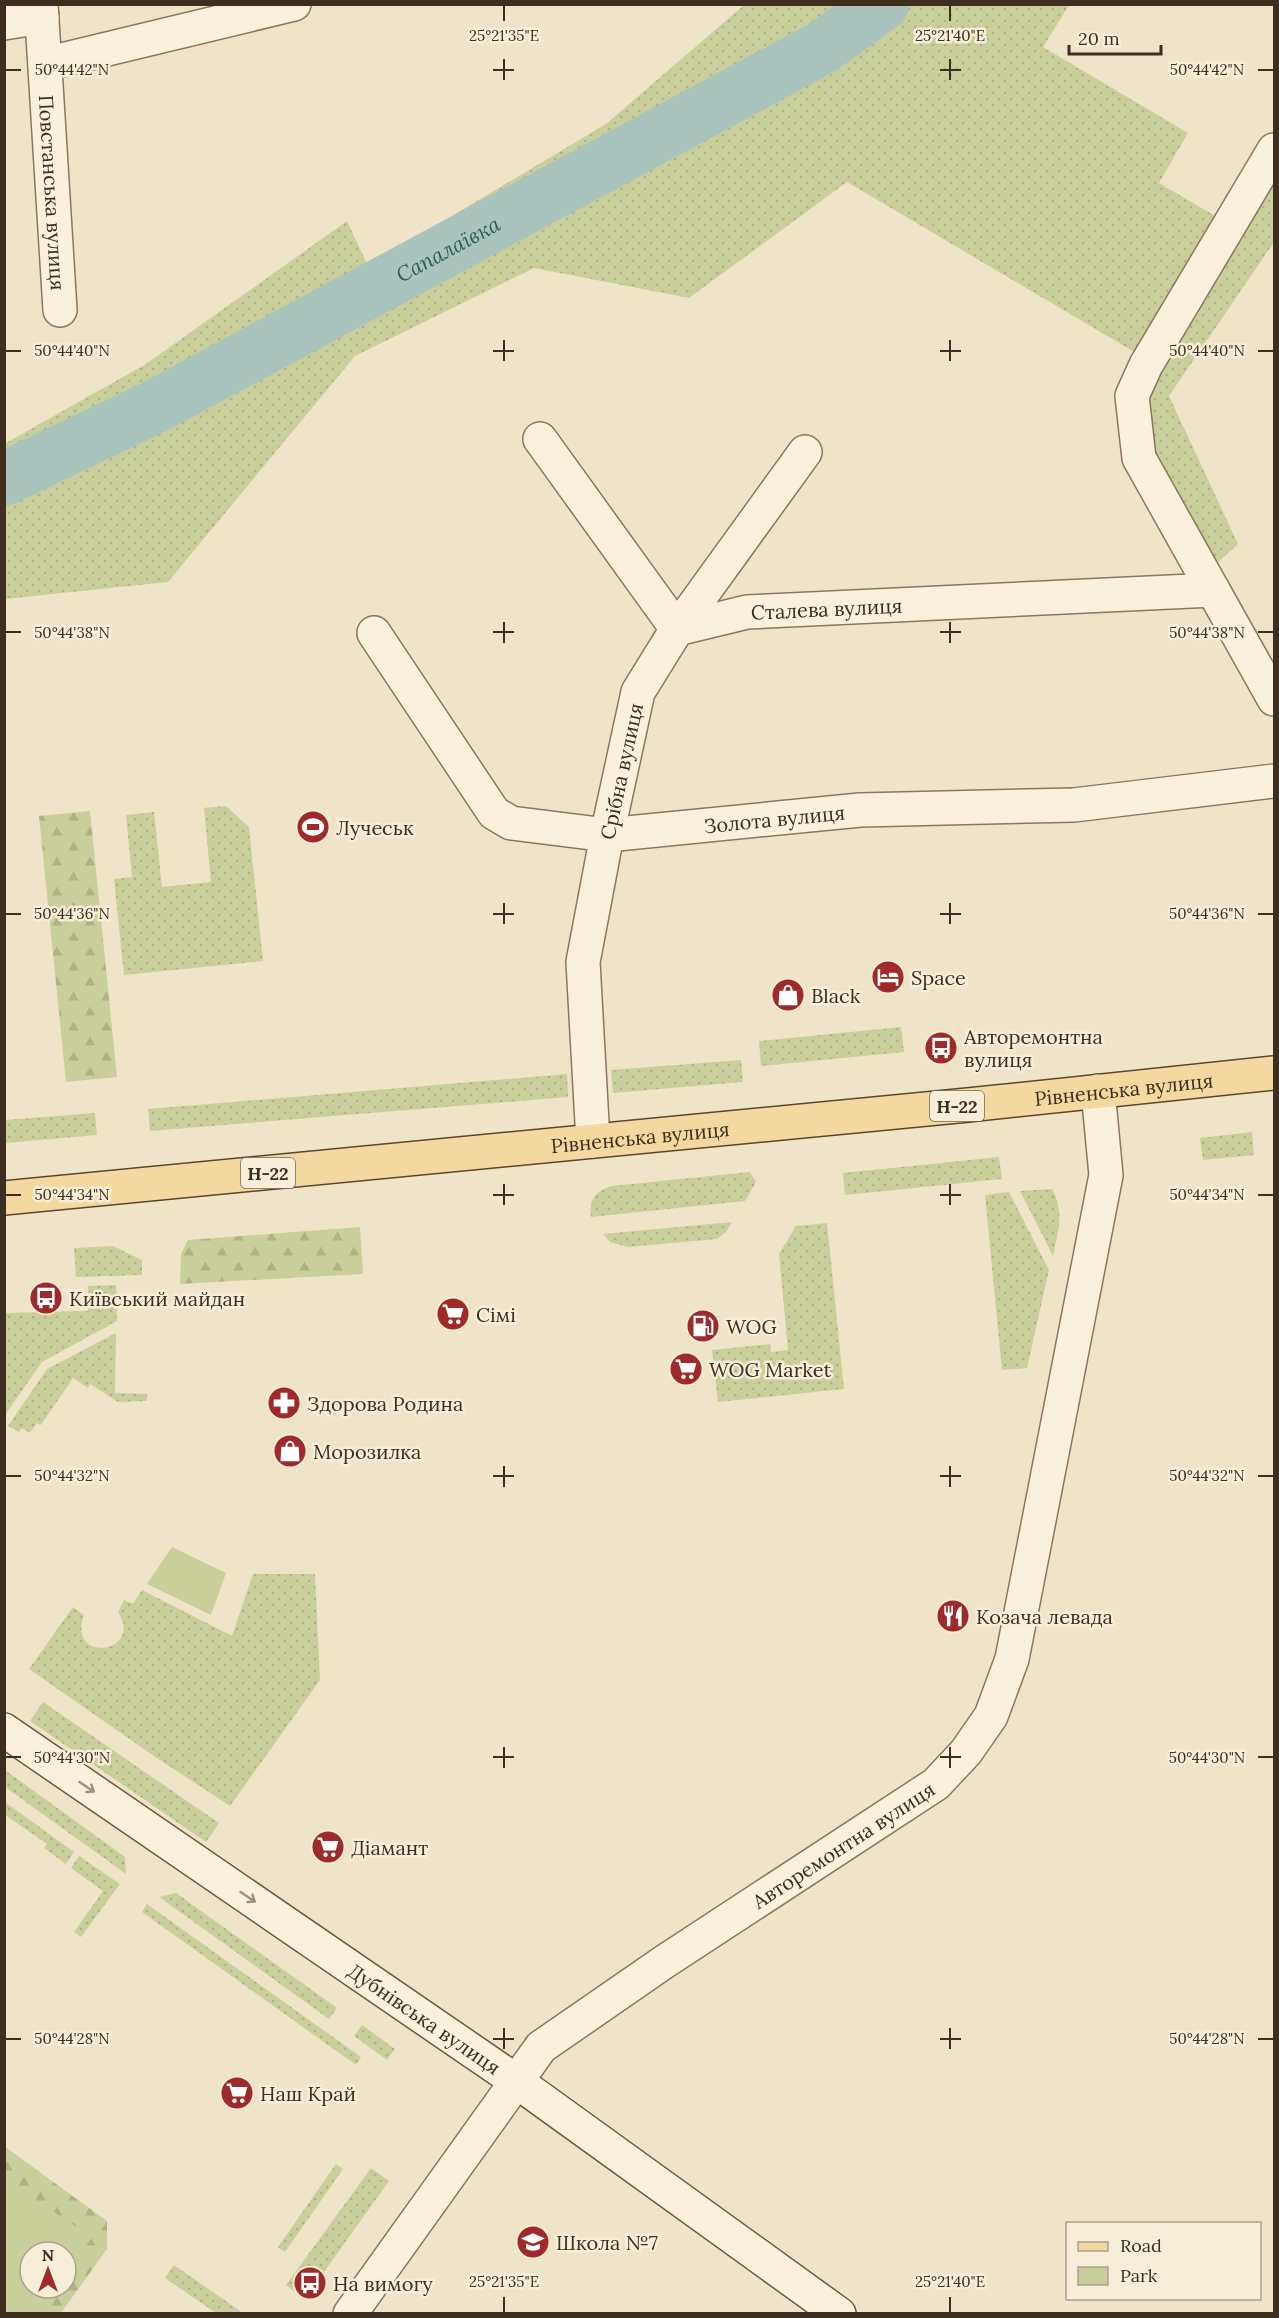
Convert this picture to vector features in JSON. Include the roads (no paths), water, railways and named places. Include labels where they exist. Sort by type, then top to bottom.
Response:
[{"type":"main road","name":"Рівненська вулиця","points":[[4,1198],[1275,1073]]},
{"type":"street","points":[[45,64],[294,4]]},
{"type":"street","points":[[4,23],[41,11]]},
{"type":"street","name":"Повстанська вулиця","points":[[41,11],[60,310]]},
{"type":"street","points":[[1275,150],[1146,365],[1132,396],[1139,458],[1275,699]]},
{"type":"street","points":[[540,439],[677,629]]},
{"type":"street","name":"Срібна вулиця","points":[[593,1141],[583,962],[607,835],[638,692],[677,629],[805,452]]},
{"type":"street","name":"Сталева вулиця","points":[[677,629],[747,612],[1213,590]]},
{"type":"street","name":"Золота вулиця","points":[[374,633],[494,813],[511,823],[607,835],[860,810],[1074,805],[1275,781]]},
{"type":"street","name":"Авторемонтна вулиця","points":[[350,2313],[541,2047],[664,1962],[936,1784],[966,1752],[991,1716],[1011,1659],[1106,1175],[1098,1091]]},
{"type":"street","name":"Дубнівська вулиця","points":[[4,1730],[516,2081],[839,2313]]},
{"type":"waterway","name":"Сапалаївка","points":[[4,479],[156,406],[823,47],[882,4]]},
{"type":"place","name":"Лучеськ","points":[[313,827]]},
{"type":"place","name":"Space","points":[[888,977]]},
{"type":"place","name":"Black","points":[[788,995]]},
{"type":"place","name":"Авторемонтна вулиця","points":[[941,1048]]},
{"type":"place","name":"Київський майдан","points":[[46,1298]]},
{"type":"place","name":"Сімі","points":[[453,1314]]},
{"type":"place","name":"WOG","points":[[703,1326]]},
{"type":"place","name":"WOG Market","points":[[686,1369]]},
{"type":"place","name":"Здорова Родина","points":[[284,1403]]},
{"type":"place","name":"Морозилка","points":[[290,1451]]},
{"type":"place","name":"Козача левада","points":[[953,1616]]},
{"type":"place","name":"Діамант","points":[[328,1847]]},
{"type":"place","name":"Наш Край","points":[[237,2093]]},
{"type":"place","name":"Школа №7","points":[[533,2242]]},
{"type":"place","name":"На вимогу","points":[[310,2283]]}]
